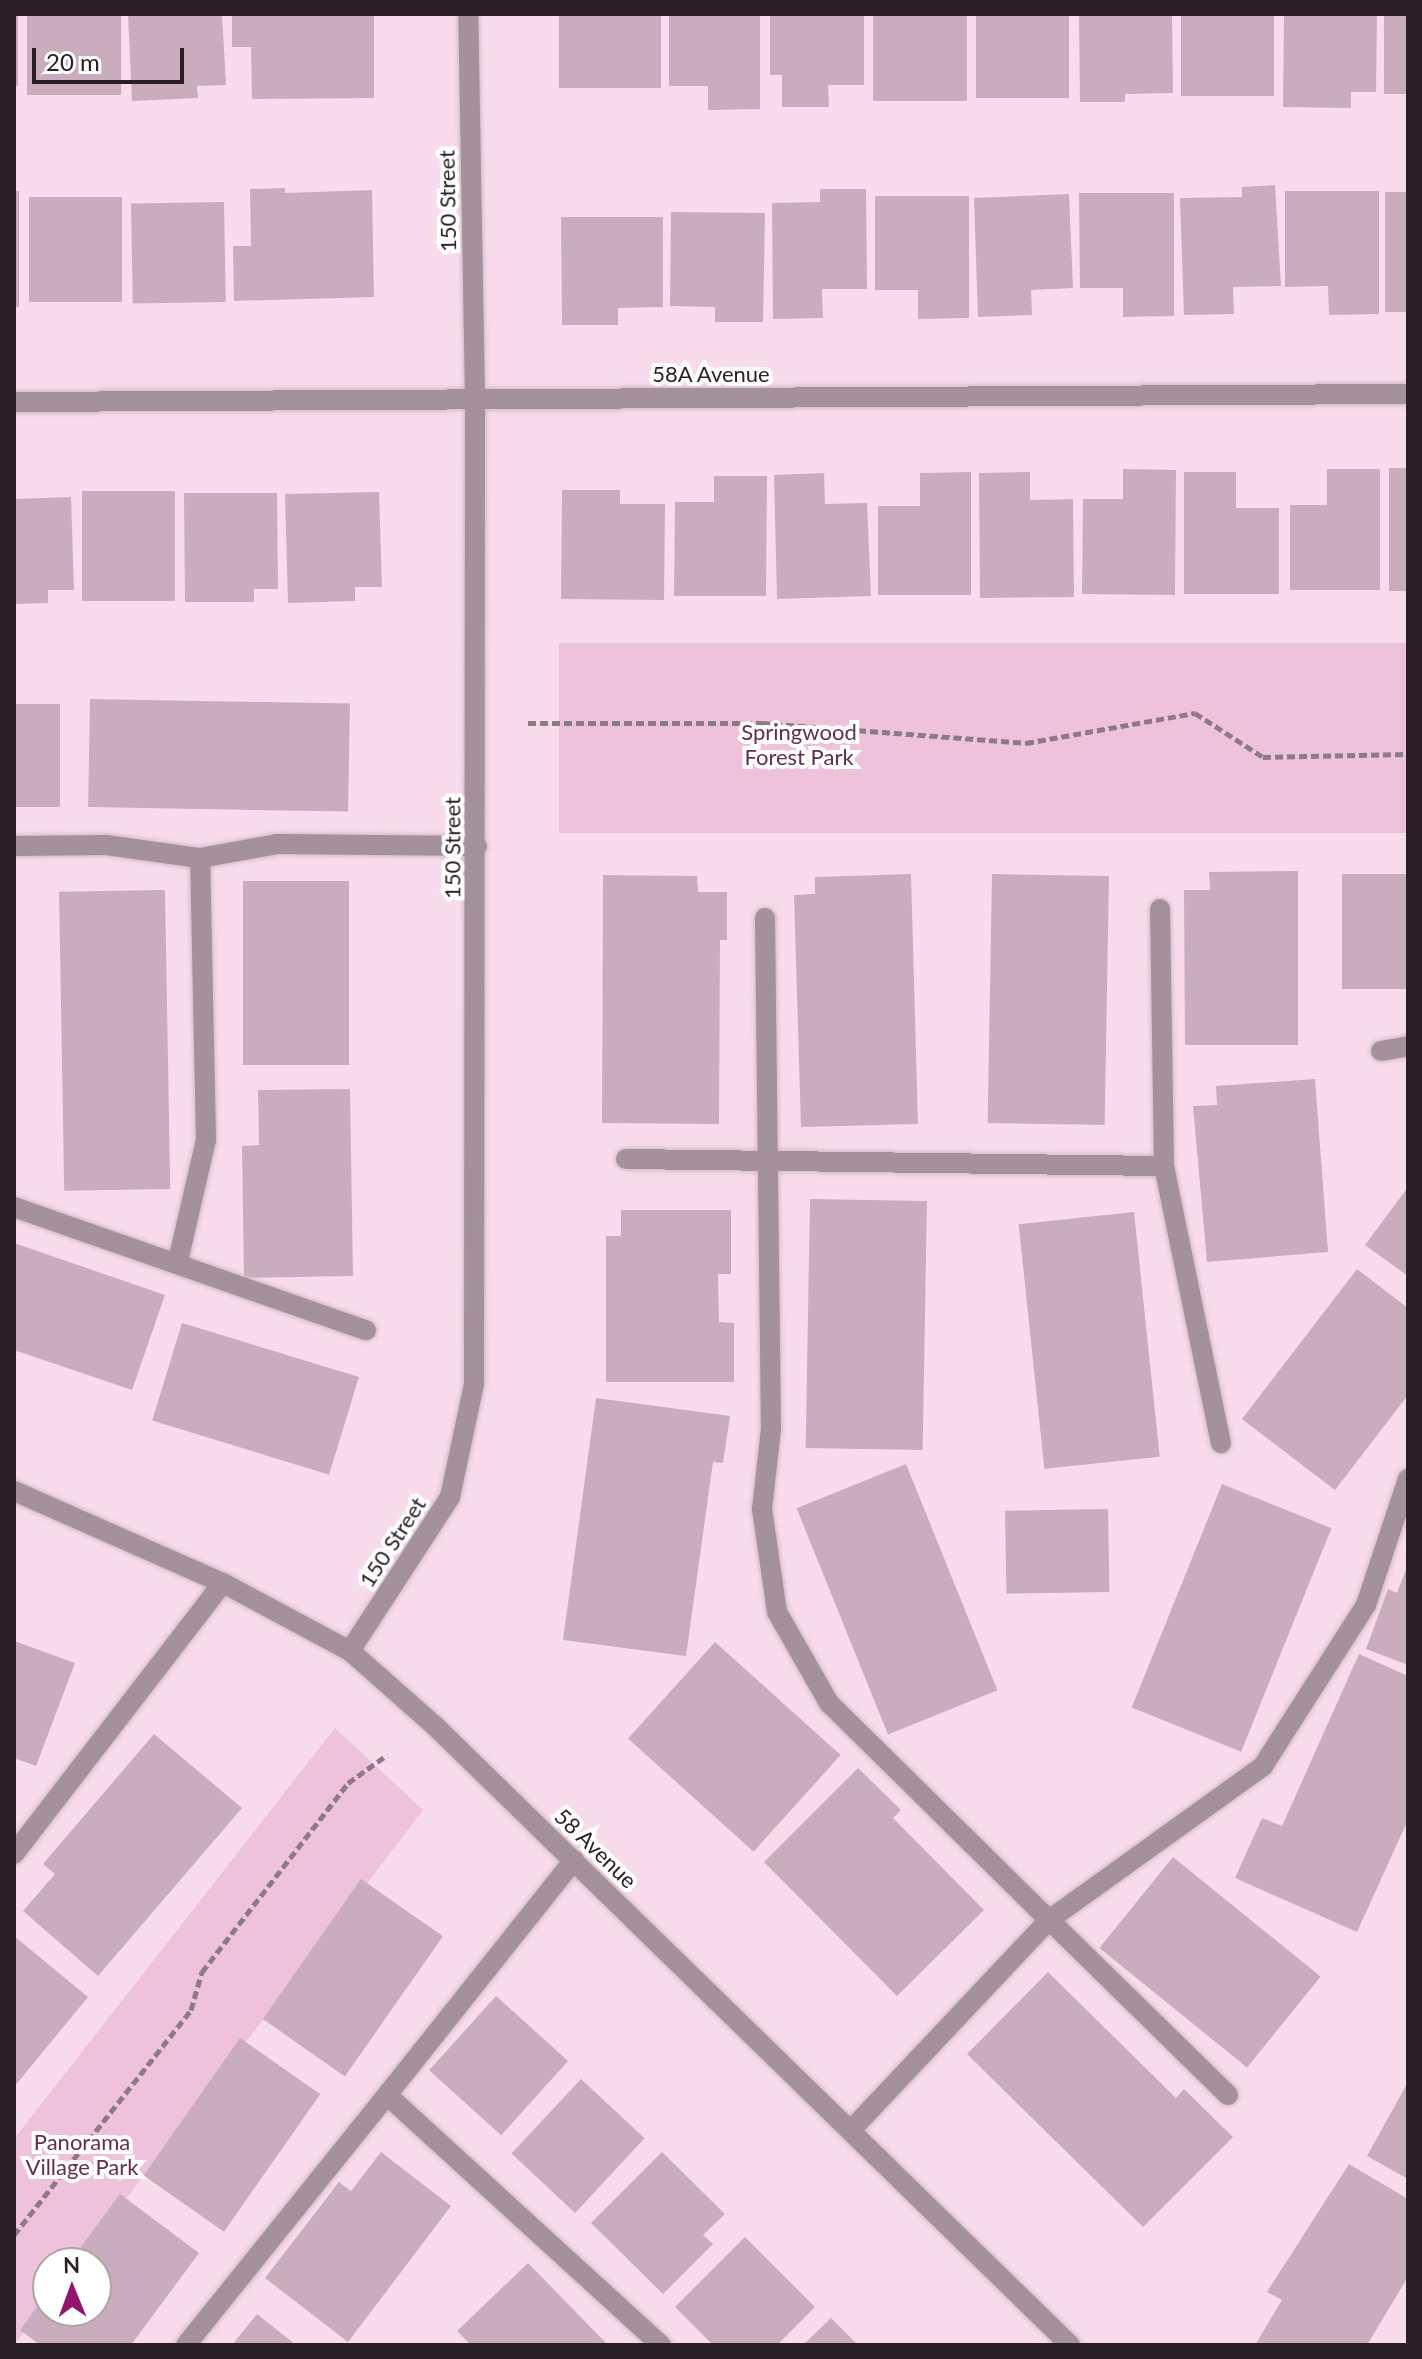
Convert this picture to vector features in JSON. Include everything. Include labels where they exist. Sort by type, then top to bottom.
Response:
[{"type":"street","name":"150 Street","points":[[350,1651],[450,1497],[474,1384],[477,846],[475,399],[468,14]]},
{"type":"street","name":"58A Avenue","points":[[14,402],[1408,394]]},
{"type":"street","points":[[14,846],[106,845],[200,858],[277,844],[477,846]]},
{"type":"street","points":[[178,1261],[206,1140],[200,858]]},
{"type":"street","points":[[1160,909],[1164,1166],[1221,1443]]},
{"type":"street","points":[[765,918],[771,1429],[762,1509],[777,1612],[829,1703],[1228,2095]]},
{"type":"street","points":[[1381,1051],[1408,1046]]},
{"type":"street","points":[[626,1159],[770,1158],[1164,1166]]},
{"type":"street","points":[[14,1207],[178,1261],[366,1330]]},
{"type":"street","points":[[852,2129],[1049,1920],[1263,1766],[1366,1605],[1408,1479]]},
{"type":"street","name":"58 Avenue","points":[[14,1491],[223,1583],[350,1651],[574,1860],[1070,2345]]},
{"type":"street","points":[[14,1854],[21,1828],[223,1583]]},
{"type":"street","points":[[186,2345],[574,1860]]},
{"type":"street","points":[[387,2095],[661,2345]]},
{"type":"path","points":[[528,723],[762,723],[1026,743],[1195,713],[1263,757],[1408,754]]},
{"type":"path","points":[[14,2235],[191,2010],[202,1972],[348,1783],[387,1755]]},
{"type":"green space","name":"Springwood Forest Park","points":[[559,643],[1408,643],[1408,833],[559,833]]},
{"type":"green space","name":"Panorama Village Park","points":[[335,1728],[423,1810],[89,2247],[32,2247],[32,2322],[14,2345],[14,2139]]},
{"type":"building","points":[[14,14],[18,14],[18,86],[14,86]]},
{"type":"building","points":[[27,14],[121,14],[121,95],[27,95]]},
{"type":"building","points":[[128,14],[222,14],[226,85],[197,86],[198,98],[132,101]]},
{"type":"building","points":[[232,14],[374,14],[374,98],[252,99],[251,47],[232,47]]},
{"type":"building","points":[[559,14],[661,14],[661,88],[559,88]]},
{"type":"building","points":[[669,14],[760,14],[760,109],[708,110],[708,86],[669,86]]},
{"type":"building","points":[[770,14],[864,14],[864,85],[828,85],[829,107],[782,107],[782,75],[770,75]]},
{"type":"building","points":[[873,14],[967,14],[967,101],[873,101]]},
{"type":"building","points":[[976,14],[1069,14],[1069,98],[976,98]]},
{"type":"building","points":[[1079,14],[1172,14],[1173,93],[1125,94],[1125,102],[1080,102]]},
{"type":"building","points":[[1181,14],[1274,14],[1274,96],[1181,96]]},
{"type":"building","points":[[1284,14],[1377,14],[1376,92],[1351,92],[1351,108],[1283,107]]},
{"type":"building","points":[[1384,14],[1408,14],[1408,94],[1384,94]]},
{"type":"building","points":[[1275,185],[1281,286],[1233,287],[1234,314],[1184,315],[1180,198],[1242,197],[1242,187]]},
{"type":"building","points":[[285,188],[285,193],[372,190],[374,297],[234,301],[233,246],[251,246],[250,189]]},
{"type":"building","points":[[820,189],[866,189],[867,289],[822,289],[823,318],[773,319],[772,203],[820,202]]},
{"type":"building","points":[[14,191],[19,191],[19,307],[14,307]]},
{"type":"building","points":[[1285,191],[1379,191],[1379,314],[1329,315],[1328,286],[1285,287]]},
{"type":"building","points":[[1385,192],[1408,192],[1408,312],[1385,312]]},
{"type":"building","points":[[1079,193],[1174,193],[1174,316],[1123,317],[1123,288],[1080,288]]},
{"type":"building","points":[[1069,194],[1073,288],[1031,290],[1032,315],[978,317],[974,198]]},
{"type":"building","points":[[875,196],[969,196],[969,318],[918,319],[918,290],[875,290]]},
{"type":"building","points":[[29,197],[122,197],[122,302],[29,302]]},
{"type":"building","points":[[224,202],[226,302],[133,304],[131,204]]},
{"type":"building","points":[[671,212],[765,213],[763,322],[715,322],[715,307],[670,306]]},
{"type":"building","points":[[561,217],[663,217],[663,307],[618,308],[618,325],[562,325]]},
{"type":"building","points":[[1389,468],[1408,468],[1408,591],[1389,591]]},
{"type":"building","points":[[1123,469],[1176,470],[1175,595],[1082,594],[1083,499],[1123,499]]},
{"type":"building","points":[[1327,469],[1380,469],[1380,590],[1290,590],[1290,505],[1327,505]]},
{"type":"building","points":[[971,472],[971,595],[878,595],[878,506],[920,506],[920,473]]},
{"type":"building","points":[[1030,472],[1030,500],[1073,499],[1074,597],[980,598],[979,473]]},
{"type":"building","points":[[1184,472],[1236,472],[1236,508],[1279,508],[1279,594],[1184,594]]},
{"type":"building","points":[[824,473],[825,504],[867,503],[871,596],[777,599],[774,475]]},
{"type":"building","points":[[714,476],[767,476],[766,596],[674,596],[675,502],[714,502]]},
{"type":"building","points":[[562,490],[620,490],[620,504],[665,504],[664,600],[561,599]]},
{"type":"building","points":[[82,491],[175,491],[175,601],[82,601]]},
{"type":"building","points":[[379,492],[382,587],[355,587],[355,601],[288,603],[285,494]]},
{"type":"building","points":[[184,493],[277,493],[278,589],[254,589],[254,602],[185,602]]},
{"type":"building","points":[[71,497],[74,590],[48,590],[48,603],[14,604],[14,499]]},
{"type":"building","points":[[90,699],[350,704],[348,812],[88,807]]},
{"type":"building","points":[[14,704],[60,704],[60,807],[14,807]]},
{"type":"building","points":[[1298,871],[1298,1045],[1185,1045],[1184,890],[1210,890],[1209,872]]},
{"type":"building","points":[[911,874],[918,1124],[801,1127],[794,895],[815,894],[815,877]]},
{"type":"building","points":[[992,874],[1109,876],[1105,1125],[988,1123]]},
{"type":"building","points":[[1342,874],[1408,874],[1408,989],[1342,989]]},
{"type":"building","points":[[603,875],[697,876],[698,892],[727,892],[727,940],[720,940],[719,1124],[602,1123]]},
{"type":"building","points":[[243,881],[349,881],[349,1065],[243,1065]]},
{"type":"building","points":[[165,890],[170,1189],[64,1191],[59,892]]},
{"type":"building","points":[[1315,1079],[1328,1252],[1207,1262],[1193,1106],[1217,1105],[1216,1086]]},
{"type":"building","points":[[350,1089],[353,1276],[244,1278],[242,1146],[259,1145],[258,1090]]},
{"type":"building","points":[[1408,1187],[1408,1276],[1365,1245]]},
{"type":"building","points":[[810,1199],[927,1201],[923,1450],[806,1448]]},
{"type":"building","points":[[621,1210],[731,1210],[731,1274],[718,1274],[719,1322],[734,1323],[734,1382],[606,1382],[606,1236],[621,1236]]},
{"type":"building","points":[[1134,1212],[1160,1457],[1044,1469],[1019,1224]]},
{"type":"building","points":[[14,1243],[165,1295],[132,1390],[14,1350]]},
{"type":"building","points":[[1357,1269],[1408,1308],[1408,1395],[1335,1490],[1242,1419]]},
{"type":"building","points":[[182,1323],[359,1377],[329,1475],[152,1421]]},
{"type":"building","points":[[596,1398],[730,1416],[723,1463],[713,1462],[686,1656],[563,1640]]},
{"type":"building","points":[[906,1464],[997,1690],[888,1734],[797,1508]]},
{"type":"building","points":[[1222,1484],[1331,1528],[1241,1752],[1132,1707]]},
{"type":"building","points":[[1108,1509],[1109,1592],[1006,1594],[1005,1511]]},
{"type":"building","points":[[1408,1564],[1408,1665],[1366,1649],[1388,1589],[1397,1593]]},
{"type":"building","points":[[14,1641],[75,1663],[36,1766],[14,1758]]},
{"type":"building","points":[[715,1642],[841,1755],[754,1852],[628,1739]]},
{"type":"building","points":[[1359,1654],[1408,1676],[1408,1820],[1357,1932],[1235,1878],[1262,1818],[1282,1826]]},
{"type":"building","points":[[154,1734],[242,1808],[98,1976],[23,1911],[55,1874],[43,1864]]},
{"type":"building","points":[[858,1768],[901,1810],[893,1818],[984,1910],[897,1996],[764,1862]]},
{"type":"building","points":[[1173,1857],[1321,1977],[1247,2067],[1099,1948]]},
{"type":"building","points":[[361,1879],[443,1936],[345,2076],[263,2019]]},
{"type":"building","points":[[14,1936],[88,1997],[14,2087]]},
{"type":"building","points":[[1048,1972],[1176,2098],[1184,2089],[1233,2137],[1143,2227],[967,2054]]},
{"type":"building","points":[[496,1996],[568,2061],[501,2135],[429,2070]]},
{"type":"building","points":[[240,2038],[320,2094],[224,2232],[144,2176]]},
{"type":"building","points":[[581,2079],[645,2138],[575,2213],[511,2154]]},
{"type":"building","points":[[1408,2082],[1408,2179],[1367,2156]]},
{"type":"building","points":[[381,2152],[451,2206],[348,2342],[265,2278],[339,2182],[351,2191]]},
{"type":"building","points":[[662,2152],[725,2214],[703,2235],[713,2244],[663,2294],[591,2223]]},
{"type":"building","points":[[1349,2164],[1408,2199],[1408,2277],[1367,2345],[1255,2345],[1282,2300],[1267,2292]]},
{"type":"building","points":[[120,2194],[199,2253],[131,2345],[40,2345],[20,2330],[32,2314],[32,2327],[112,2327],[112,2247],[81,2247]]},
{"type":"building","points":[[745,2237],[815,2307],[777,2345],[713,2345],[675,2307]]},
{"type":"building","points":[[528,2263],[608,2345],[471,2345],[457,2331]]},
{"type":"building","points":[[257,2314],[296,2345],[232,2345]]},
{"type":"building","points":[[831,2318],[858,2345],[803,2345]]}]
